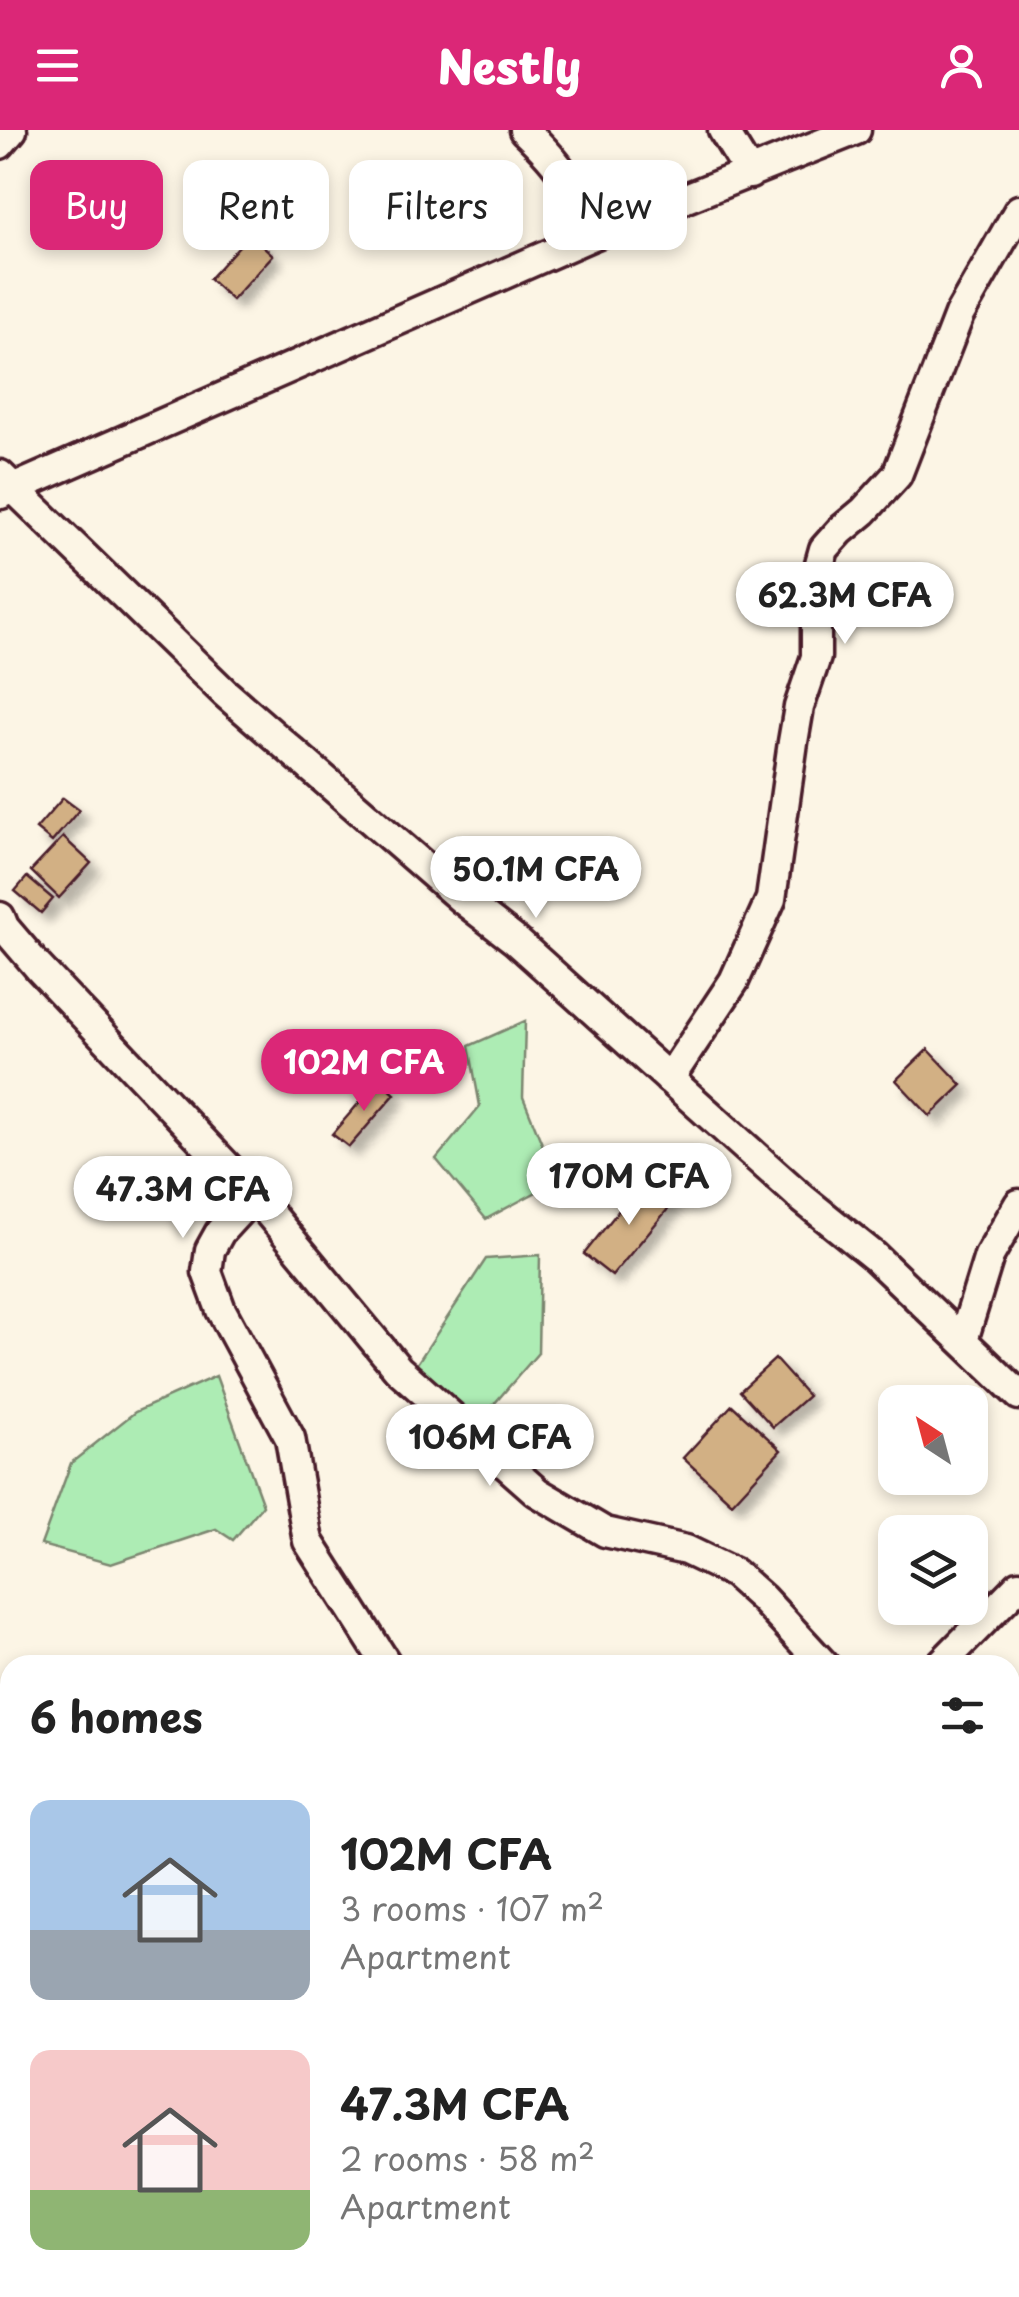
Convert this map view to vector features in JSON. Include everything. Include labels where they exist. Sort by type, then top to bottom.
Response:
[{"type":"street","points":[[0,144],[12,130]]},
{"type":"street","points":[[524,130],[552,160]]},
{"type":"street","points":[[723,130],[750,174]]},
{"type":"street","points":[[687,199],[856,130]]},
{"type":"street","points":[[669,1079],[734,981],[771,898],[792,742],[816,656],[816,578],[824,549],[897,474],[958,314],[1019,210]]},
{"type":"street","points":[[558,250],[4,486],[225,693],[463,900],[516,941],[803,1199],[874,1256],[1019,1395]]},
{"type":"street","points":[[0,917],[39,968],[254,1195],[398,1369],[536,1492],[606,1532],[686,1550],[734,1573],[815,1655]]},
{"type":"street","points":[[254,1195],[220,1232],[210,1250],[207,1272],[221,1310],[290,1438],[308,1541],[378,1655]]},
{"type":"street","points":[[964,1340],[988,1256],[1019,1204]]},
{"type":"street","points":[[950,1655],[1019,1585]]},
{"type":"green space","points":[[525,1021],[523,1097],[557,1181],[486,1219],[436,1159],[480,1106],[469,1046]]},
{"type":"green space","points":[[540,1255],[538,1353],[482,1418],[440,1415],[416,1365],[486,1259]]},
{"type":"green space","points":[[216,1376],[263,1505],[233,1540],[216,1529],[111,1564],[41,1545],[71,1463],[135,1412]]},
{"type":"building","points":[[235,250],[268,250],[273,255],[232,300],[209,279]]},
{"type":"building","points":[[63,798],[79,810],[52,842],[36,829]]},
{"type":"building","points":[[63,837],[91,863],[59,898],[31,871]]},
{"type":"building","points":[[27,877],[53,899],[41,913],[15,891]]},
{"type":"building","points":[[928,1049],[962,1085],[930,1116],[896,1080]]},
{"type":"building","points":[[379,1080],[395,1094],[349,1147],[332,1134]]},
{"type":"building","points":[[644,1179],[673,1203],[612,1276],[584,1254]]},
{"type":"building","points":[[775,1359],[808,1396],[773,1427],[740,1391]]},
{"type":"building","points":[[732,1405],[781,1450],[732,1503],[683,1458]]}]
